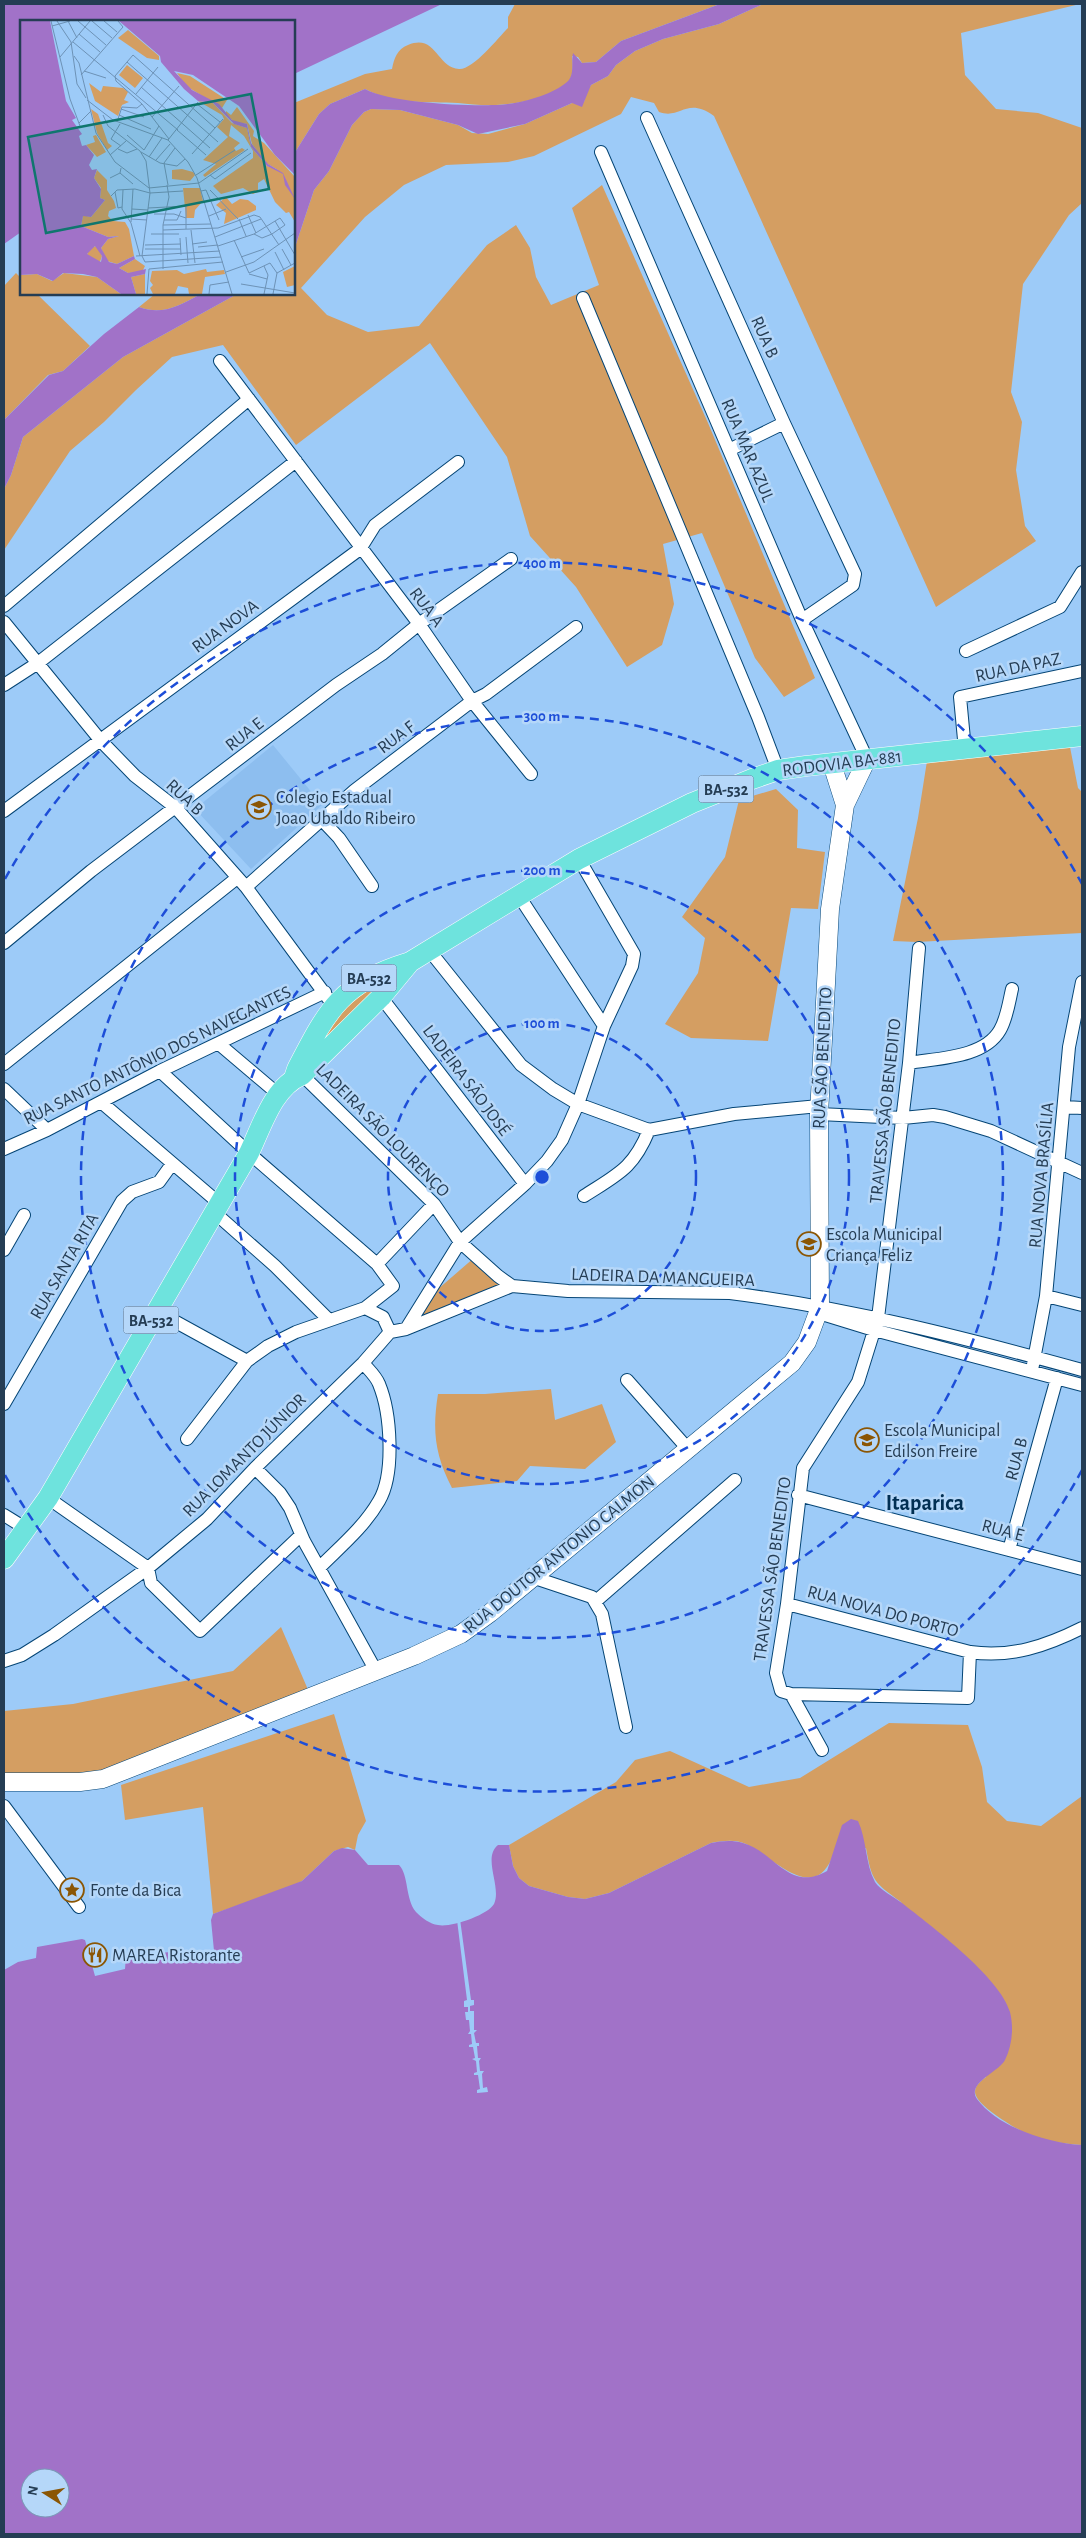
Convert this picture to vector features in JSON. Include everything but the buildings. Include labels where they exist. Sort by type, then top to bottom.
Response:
[{"type":"main road","name":"RODOVIA BA-881","points":[[410,962],[579,859],[692,803],[778,770],[1082,736]]},
{"type":"main road","name":"BA-532","points":[[298,1074],[329,998],[352,989],[387,969],[410,962]]},
{"type":"main road","name":"BA-532","points":[[4,1559],[48,1498],[250,1153],[278,1094],[381,997],[410,962]]},
{"type":"street","name":"RUA B","points":[[647,118],[784,423],[853,568],[856,578],[853,585],[802,620]]},
{"type":"street","name":"RUA MAR AZUL","points":[[600,152],[802,620],[867,760]]},
{"type":"street","points":[[582,298],[758,717],[778,770]]},
{"type":"street","name":"RUA A","points":[[220,361],[418,624],[472,701],[531,774]]},
{"type":"street","points":[[4,606],[249,399]]},
{"type":"street","points":[[730,450],[784,423]]},
{"type":"street","points":[[4,685],[38,663],[296,461]]},
{"type":"street","name":"RUA NOVA","points":[[4,811],[360,549],[376,525],[458,462]]},
{"type":"street","name":"RUA E","points":[[4,943],[91,872],[336,685],[382,654],[418,624],[511,559]]},
{"type":"street","points":[[966,651],[1060,607],[1082,572]]},
{"type":"street","name":"RUA B","points":[[4,622],[101,741],[135,776],[176,808],[242,882],[329,998]]},
{"type":"street","name":"RUA F","points":[[4,1064],[322,820],[355,790],[472,701],[486,694],[576,627]]},
{"type":"street","name":"RUA DA PAZ","points":[[965,750],[960,697],[1082,671]]},
{"type":"street","name":"RUA SÃO BENEDITO","points":[[817,1309],[819,1110],[830,910],[845,805],[867,760]]},
{"type":"street","name":"RUA SÃO BENEDITO","points":[[832,764],[845,805]]},
{"type":"street","points":[[322,820],[339,838],[372,886]]},
{"type":"street","points":[[406,1329],[460,1242],[525,1184],[547,1161],[562,1140],[578,1104],[604,1026],[632,966],[634,954],[579,859]]},
{"type":"street","points":[[519,896],[604,1026]]},
{"type":"street","name":"TRAVESSA SÃO BENEDITO","points":[[822,1750],[791,1694],[781,1691],[776,1674],[787,1604],[798,1495],[803,1468],[858,1382],[878,1318],[903,1118],[919,948]]},
{"type":"street","points":[[429,950],[521,1065],[548,1086],[578,1104],[649,1130],[734,1114],[819,1110],[903,1118],[933,1115],[958,1120],[991,1131],[1082,1173]]},
{"type":"street","name":"RUA NOVA BRASÍLIA","points":[[1034,1364],[1046,1296],[1060,1164],[1069,1047],[1082,982]]},
{"type":"street","points":[[909,1063],[977,1050],[988,1042],[1002,1027],[1012,989]]},
{"type":"street","name":"LADEIRA SÃO JOSÉ","points":[[381,997],[525,1184]]},
{"type":"street","name":"RUA SANTO ANTÔNIO DOS NAVEGANTES","points":[[4,1149],[47,1130],[160,1071],[329,998]]},
{"type":"street","points":[[219,1044],[278,1094]]},
{"type":"street","points":[[160,1071],[377,1264],[393,1286],[365,1308],[329,1320],[278,1341],[246,1361],[187,1439]]},
{"type":"street","name":"LADEIRA SÃO LOURENÇO","points":[[298,1074],[434,1204],[460,1242],[512,1286]]},
{"type":"street","points":[[4,1089],[47,1130]]},
{"type":"street","points":[[101,1102],[172,1164],[329,1320]]},
{"type":"street","points":[[1065,1107],[1082,1108]]},
{"type":"street","points":[[584,1196],[627,1168],[641,1148],[649,1130]]},
{"type":"street","name":"RUA SANTA RITA","points":[[4,1404],[122,1201],[132,1192],[159,1182],[172,1164]]},
{"type":"street","points":[[377,1264],[434,1204]]},
{"type":"street","points":[[4,1250],[24,1215]]},
{"type":"street","points":[[365,1308],[383,1317],[390,1332],[406,1329],[512,1286]]},
{"type":"street","name":"LADEIRA DA MANGUEIRA","points":[[512,1286],[568,1291],[730,1293],[817,1309]]},
{"type":"street","points":[[1046,1296],[1082,1305]]},
{"type":"street","points":[[817,1309],[878,1318],[1034,1364],[1056,1378],[1082,1385]]},
{"type":"street","points":[[817,1309],[874,1330],[1034,1364],[1082,1370]]},
{"type":"street","name":"RUA DOUTOR ANTONIO CALMON","points":[[8,1783],[103,1779],[376,1671],[461,1634],[535,1578],[792,1363],[808,1342],[817,1309]]},
{"type":"street","points":[[156,1311],[246,1361]]},
{"type":"street","name":"RUA LOMANTO JÚNIOR","points":[[4,1661],[22,1655],[54,1635],[148,1568],[207,1519],[255,1468],[363,1363],[390,1332]]},
{"type":"street","points":[[320,1567],[360,1527],[379,1500],[387,1480],[386,1407],[379,1382],[363,1363]]},
{"type":"street","name":"RUA B","points":[[1009,1550],[1056,1378]]},
{"type":"street","points":[[627,1380],[688,1449]]},
{"type":"street","points":[[255,1468],[288,1504],[301,1536],[320,1567],[376,1671]]},
{"type":"street","points":[[596,1600],[735,1480]]},
{"type":"street","name":"RUA E","points":[[798,1495],[1082,1569]]},
{"type":"street","points":[[48,1498],[148,1568],[151,1583],[200,1631],[301,1536]]},
{"type":"street","points":[[4,1515],[25,1528]]},
{"type":"street","points":[[535,1578],[580,1591],[596,1600],[602,1614],[626,1727]]},
{"type":"street","name":"RUA NOVA DO PORTO","points":[[787,1604],[970,1652],[994,1655],[1014,1654],[1082,1628]]},
{"type":"street","name":"RUA NOVA DO PORTO","points":[[791,1694],[968,1698],[970,1652]]},
{"type":"street","points":[[4,1806],[79,1907]]},
{"type":"shaded area","points":[[4,4],[442,4],[295,74],[295,20],[20,20],[20,233],[4,244]]},
{"type":"shaded area","points":[[515,4],[720,4],[621,41],[596,62],[582,63],[578,57],[572,56],[572,73],[568,82],[553,92],[524,102],[487,105],[410,101],[398,100],[365,89],[330,104],[319,114],[295,152],[295,103],[365,74],[392,69],[395,58],[401,49],[417,43],[431,47],[452,67],[465,68],[492,46],[508,28],[508,17]]},
{"type":"shaded area","points":[[720,4],[763,4],[719,24],[663,39],[635,51],[616,65],[608,76],[591,85],[582,107],[572,103],[525,124],[478,134],[458,125],[400,110],[371,109],[364,112],[352,125],[329,171],[314,190],[295,247],[295,152],[319,114],[330,104],[365,89],[391,98],[428,103],[503,105],[522,101],[552,91],[567,82],[572,72],[573,53],[582,63],[596,62],[621,41]]},
{"type":"shaded area","points":[[763,4],[1080,4],[961,33],[965,75],[996,109],[1038,113],[1082,128],[1082,203],[1069,215],[1023,284],[1011,392],[1022,422],[1016,470],[1025,526],[1036,541],[936,607],[714,116],[697,108],[667,114],[659,112],[654,103],[631,97],[621,114],[534,156],[508,162],[446,165],[404,185],[365,217],[301,288],[327,315],[368,332],[419,326],[487,245],[516,225],[530,248],[536,277],[551,305],[599,285],[572,208],[602,185],[708,423],[815,678],[784,697],[755,658],[702,533],[663,544],[674,604],[662,645],[627,667],[576,587],[530,536],[507,457],[430,343],[296,445],[223,345],[172,357],[104,422],[70,451],[4,550],[4,489],[11,475],[23,437],[123,357],[235,295],[295,295],[295,247],[314,190],[329,171],[352,125],[364,112],[371,109],[400,110],[458,125],[472,133],[488,134],[525,124],[572,103],[584,102],[586,92],[591,85],[608,76],[616,65],[635,51],[663,39],[719,24]]},
{"type":"shaded area","points":[[16,273],[20,277],[20,295],[38,295],[90,346],[63,371],[48,375],[4,420],[4,286]]},
{"type":"shaded area","points":[[154,295],[199,295],[164,310],[139,307]]},
{"type":"shaded area","points":[[199,295],[235,295],[123,357],[23,437],[11,475],[4,489],[4,420],[49,375],[63,371],[104,334],[139,307],[164,310]]},
{"type":"shaded area","name":"Colegio Estadual Joao Ubaldo Ribeiro","points":[[273,745],[322,805],[251,869],[195,809]]},
{"type":"shaded area","points":[[1070,747],[1078,788],[1082,792],[1082,933],[917,942],[893,941],[918,818],[927,761]]},
{"type":"shaded area","points":[[776,789],[798,810],[797,848],[825,852],[818,909],[791,908],[768,1041],[691,1038],[665,1024],[698,973],[705,938],[682,917],[725,857],[739,800]]},
{"type":"shaded area","points":[[405,967],[307,1062],[330,1001]]},
{"type":"shaded area","points":[[475,1257],[501,1285],[415,1321],[430,1296]]},
{"type":"shaded area","points":[[551,1389],[555,1420],[602,1404],[616,1442],[585,1469],[530,1466],[517,1481],[452,1488],[442,1465],[436,1442],[435,1420],[438,1394],[485,1394]]},
{"type":"shaded area","points":[[281,1627],[309,1692],[108,1772],[4,1776],[4,1711],[73,1704],[233,1671]]},
{"type":"shaded area","points":[[334,1714],[366,1821],[358,1835],[355,1850],[348,1847],[334,1851],[302,1881],[289,1888],[213,1914],[203,1807],[125,1820],[121,1785]]},
{"type":"shaded area","points":[[889,1723],[968,1725],[982,1767],[987,1802],[1007,1821],[1041,1826],[1082,1796],[1082,2145],[1053,2142],[1025,2133],[996,2116],[981,2103],[975,2092],[976,2087],[986,2077],[901,1902],[885,1890],[873,1875],[866,1848],[832,1858],[824,1871],[814,1877],[803,1877],[791,1873],[742,1842],[711,1843],[609,1893],[585,1899],[568,1897],[529,1886],[519,1878],[513,1866],[509,1845],[616,1782],[635,1760],[670,1751],[749,1787],[800,1778]]},
{"type":"shaded area","points":[[851,1819],[858,1821],[869,1867],[877,1885],[930,1925],[979,1968],[1004,1998],[1010,2012],[1012,2037],[1005,2060],[979,2083],[975,2093],[977,2099],[986,2109],[1011,2126],[1040,2137],[1082,2145],[1082,2534],[4,2534],[4,1970],[18,1962],[36,1958],[37,1947],[82,1939],[85,1940],[95,1976],[125,1969],[126,1956],[193,1950],[196,1952],[200,1962],[215,1961],[211,1920],[213,1914],[302,1881],[334,1851],[342,1848],[355,1850],[368,1865],[399,1865],[404,1875],[410,1901],[416,1912],[429,1922],[444,1925],[459,1923],[477,1916],[494,1904],[496,1889],[492,1857],[498,1845],[509,1845],[513,1866],[519,1878],[529,1886],[568,1897],[585,1899],[609,1893],[711,1843],[723,1841],[735,1841],[754,1847],[782,1868],[802,1877],[814,1876],[827,1871],[842,1825]]},
{"type":"pier","points":[[460,1919],[471,2000],[474,2000],[474,2005],[470,2006],[470,2011],[474,2011],[474,2030],[477,2030],[474,2033],[476,2043],[479,2043],[479,2046],[477,2046],[478,2058],[481,2058],[479,2061],[480,2071],[484,2071],[482,2074],[483,2088],[487,2087],[488,2092],[477,2093],[477,2090],[480,2089],[478,2075],[474,2075],[477,2072],[476,2061],[472,2059],[475,2058],[473,2047],[469,2047],[472,2044],[471,2034],[468,2034],[470,2031],[469,2020],[466,2020],[465,2012],[468,2012],[468,2007],[464,2007],[464,2001],[467,2000],[457,1920]]},
{"type":"place","name":"Colegio Estadual Joao Ubaldo Ribeiro","points":[[259,807]]},
{"type":"place","name":"Escola Municipal Criança Feliz","points":[[809,1244]]},
{"type":"place","name":"Escola Municipal Edilson Freire","points":[[867,1440]]},
{"type":"place","name":"Fonte da Bica","points":[[72,1890]]},
{"type":"place","name":"MAREA Ristorante","points":[[95,1955]]},
{"type":"district","name":"Itaparica","points":[[925,1502]]}]
